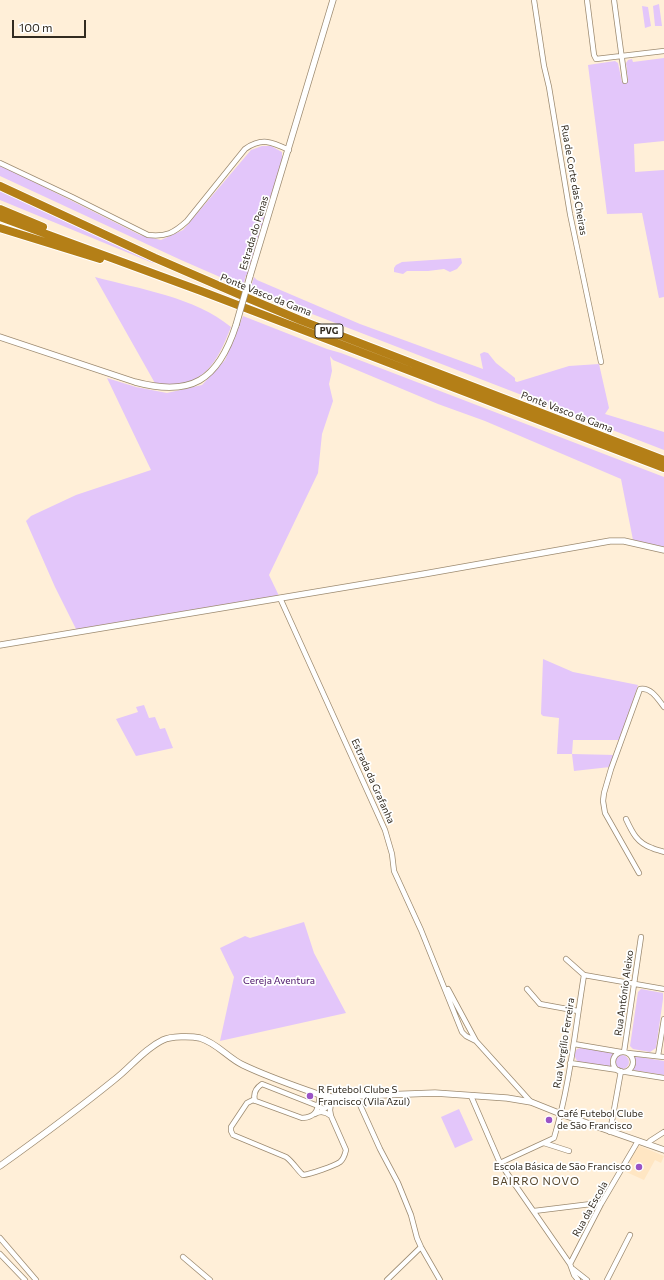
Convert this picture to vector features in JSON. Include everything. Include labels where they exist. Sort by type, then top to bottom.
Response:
[{"type":"highway","name":"Ponte Vasco da Gama","points":[[0,186],[161,261],[238,294],[664,460]]},
{"type":"highway","name":"Ponte Vasco da Gama","points":[[0,209],[201,291]]},
{"type":"highway","name":"Ponte Vasco da Gama","points":[[0,217],[201,291],[664,468]]},
{"type":"highway","name":"Ponte Vasco da Gama","points":[[0,228],[201,291]]},
{"type":"street","name":"Estrada do Penas","points":[[0,336],[135,382],[159,388],[187,386],[212,371],[225,353],[236,325],[333,0]]},
{"type":"street","name":"Rua de Corte das Cheiras","points":[[534,0],[570,214],[602,362]]},
{"type":"street","points":[[587,0],[594,55],[596,59],[664,51]]},
{"type":"street","points":[[614,0],[625,82]]},
{"type":"street","points":[[0,163],[148,235],[158,236],[169,234],[177,230],[187,221],[245,149],[252,144],[268,142],[288,150]]},
{"type":"street","points":[[0,645],[610,541],[624,541],[664,550]]},
{"type":"street","name":"Estrada da Grafanha","points":[[280,598],[385,830],[392,854],[394,871],[421,930],[462,1032],[466,1036],[476,1041]]},
{"type":"street","points":[[638,873],[605,814],[604,793],[611,768],[640,689],[649,689],[664,707]]},
{"type":"street","points":[[626,819],[636,839],[653,849],[657,848],[664,852]]},
{"type":"street","name":"Rua António Aleixo","points":[[624,1052],[641,937]]},
{"type":"street","points":[[566,958],[584,975],[664,989]]},
{"type":"street","name":"Estrada da Grafanha","points":[[440,975],[476,1041],[531,1102]]},
{"type":"street","name":"Rua Vergílio Ferreira","points":[[544,1143],[554,1138],[561,1114],[574,1044],[584,975]]},
{"type":"street","points":[[527,989],[540,1004],[578,1011]]},
{"type":"street","points":[[658,1056],[664,1019]]},
{"type":"street","points":[[0,1166],[56,1126],[116,1079],[152,1046],[166,1039],[191,1037],[205,1040],[242,1065],[320,1095],[332,1097],[435,1093],[507,1098],[531,1102],[610,1132],[664,1150]]},
{"type":"street","points":[[574,1044],[664,1057]]},
{"type":"street","points":[[624,1052],[632,1057],[632,1063],[630,1069],[621,1071],[613,1065],[613,1058],[618,1053],[624,1052]]},
{"type":"street","points":[[570,1063],[664,1078]]},
{"type":"street","points":[[610,1132],[621,1071]]},
{"type":"street","points":[[255,1101],[254,1094],[257,1088],[262,1084],[318,1105],[324,1109],[330,1105]]},
{"type":"street","points":[[315,1114],[320,1095]]},
{"type":"street","points":[[356,1096],[412,1215],[417,1238],[421,1247],[440,1280]]},
{"type":"street","points":[[471,1096],[500,1163],[579,1278],[587,1280]]},
{"type":"street","points":[[331,1116],[323,1112],[302,1118],[253,1100],[247,1103],[231,1127],[231,1131],[233,1135],[286,1157],[292,1161],[303,1175],[309,1174],[341,1161],[345,1155],[346,1150],[331,1116],[330,1105],[332,1097]]},
{"type":"street","points":[[648,1144],[664,1132]]},
{"type":"street","name":"Rua da Escola","points":[[571,1266],[602,1204],[638,1141]]},
{"type":"street","points":[[500,1163],[544,1143],[569,1151]]},
{"type":"street","points":[[534,1211],[602,1204]]},
{"type":"street","points":[[607,1280],[630,1235]]},
{"type":"street","points":[[0,1238],[36,1280]]},
{"type":"street","points":[[387,1280],[421,1247]]},
{"type":"street","points":[[0,1254],[25,1280]]},
{"type":"street","points":[[183,1257],[210,1280]]},
{"type":"street","points":[[10,1264],[17,1258]]},
{"type":"street","points":[[571,1266],[573,1280]]},
{"type":"shaded area","name":"Escola Básica de São Francisco","points":[[640,1146],[664,1156],[661,1163],[655,1160],[644,1180],[624,1171],[637,1147]]},
{"type":"green space","points":[[659,4],[662,26],[655,26],[653,6]]},
{"type":"green space","points":[[642,6],[648,7],[651,26],[645,28]]},
{"type":"green space","points":[[664,58],[664,141],[634,144],[635,172],[664,170],[664,297],[659,298],[642,213],[607,214],[588,65],[615,61],[618,63],[622,82],[628,81],[626,63],[628,60],[632,59],[633,62]]},
{"type":"green space","points":[[262,146],[271,146],[282,152],[282,164],[250,276],[246,275],[243,287],[181,260],[0,176],[0,165],[140,235],[161,240],[183,230],[251,150]]},
{"type":"green space","points":[[0,188],[157,263],[153,263],[0,200]]},
{"type":"green space","points":[[461,258],[462,263],[457,269],[450,272],[444,269],[407,271],[403,274],[394,272],[396,265],[402,262]]},
{"type":"green space","points":[[95,277],[148,290],[184,301],[201,308],[231,327],[213,364],[196,379],[185,383],[172,385],[156,385]]},
{"type":"green space","points":[[254,277],[257,280],[360,324],[483,369],[480,354],[484,352],[488,353],[496,363],[515,378],[515,381],[517,382],[569,366],[599,364],[609,408],[605,414],[664,432],[664,450],[250,290]]},
{"type":"green space","points":[[243,316],[664,477],[664,547],[633,540],[621,479],[485,421],[438,404],[333,360],[330,356],[332,371],[329,384],[333,401],[322,434],[318,473],[269,575],[280,598],[77,631],[55,587],[26,521],[31,516],[76,495],[151,470],[107,378],[136,387],[167,393],[202,385],[225,360]]},
{"type":"green space","points":[[543,659],[573,672],[638,685],[620,740],[573,740],[572,754],[557,754],[559,718],[543,716],[541,714]]},
{"type":"green space","points":[[144,705],[149,718],[155,717],[160,729],[165,728],[173,748],[136,756],[116,719],[138,712],[136,707]]},
{"type":"green space","points":[[572,754],[615,755],[610,767],[574,771]]},
{"type":"green space","name":"Cereja Aventura","points":[[304,922],[314,953],[346,1013],[220,1041],[234,977],[220,948],[245,936],[250,938]]},
{"type":"green space","points":[[641,989],[663,993],[656,1048],[650,1052],[633,1049],[630,1046],[638,992]]},
{"type":"green space","points":[[580,1048],[614,1053],[610,1060],[611,1067],[578,1062],[575,1054],[577,1049]]},
{"type":"green space","points":[[619,1055],[625,1055],[629,1059],[629,1065],[625,1069],[619,1069],[615,1065],[615,1059]]},
{"type":"green space","points":[[634,1056],[664,1061],[664,1075],[632,1070],[635,1062]]},
{"type":"green space","points":[[459,1109],[473,1140],[455,1148],[441,1117]]},
{"type":"place","name":"R Futebol Clube S Francisco (Vila Azul)","points":[[310,1096]]},
{"type":"place","name":"Café Futebol Clube de São Francisco","points":[[549,1120]]},
{"type":"place","name":"Escola Básica de São Francisco","points":[[639,1167]]},
{"type":"district","name":"BAIRRO NOVO","points":[[536,1181]]}]
